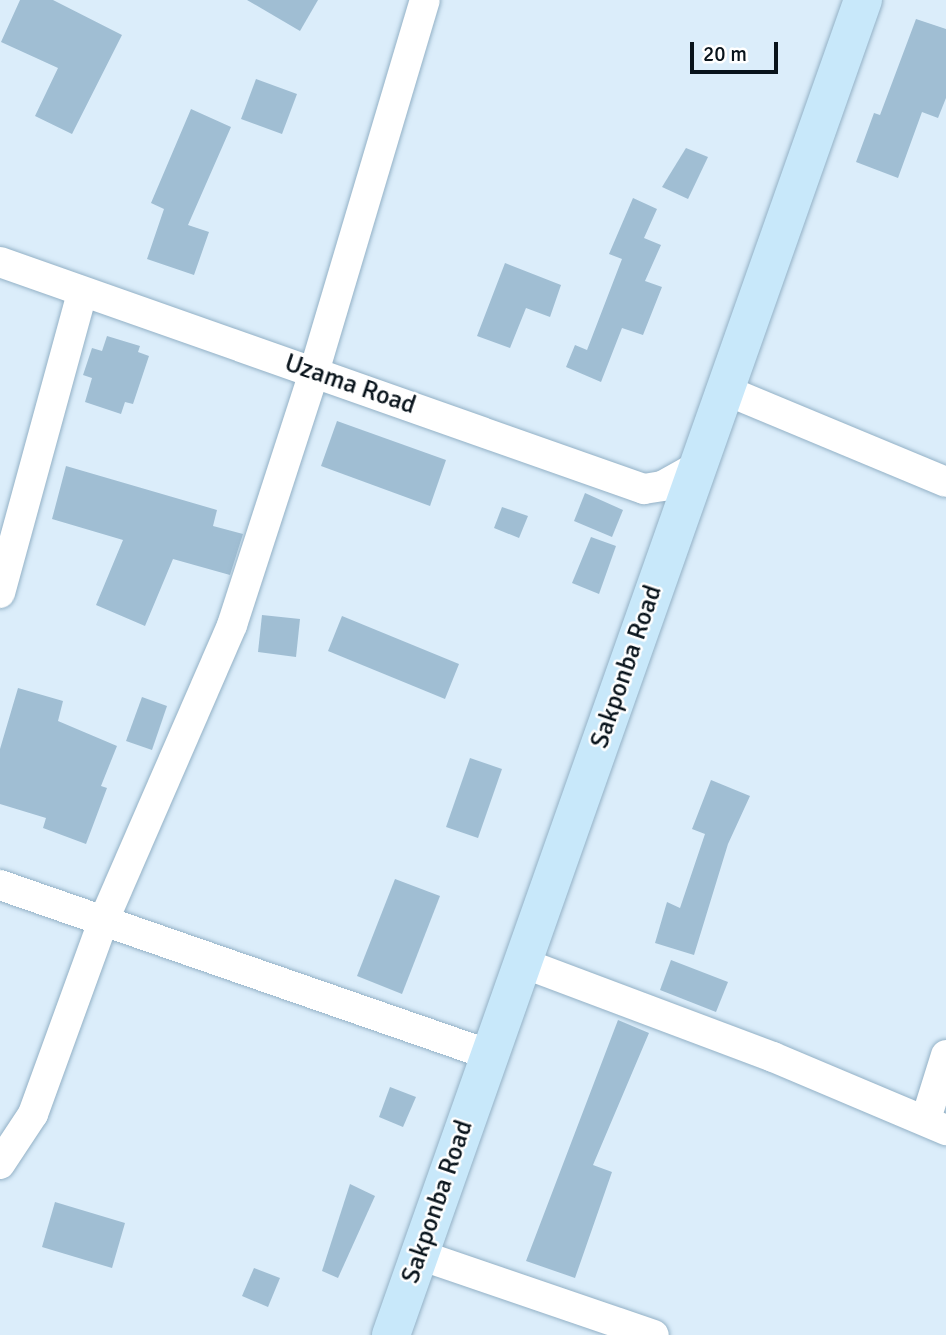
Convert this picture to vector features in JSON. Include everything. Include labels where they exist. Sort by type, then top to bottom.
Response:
[{"type":"main road","name":"Sakponba Road","points":[[391,1335],[698,466],[857,2]]},
{"type":"street","points":[[0,1164],[33,1114],[103,922],[232,625],[314,372],[425,0]]},
{"type":"street","name":"Uzama Road","points":[[0,262],[644,489],[662,486],[698,466]]},
{"type":"street","points":[[0,593],[82,293]]},
{"type":"street","points":[[724,390],[946,482]]},
{"type":"street","points":[[0,885],[490,1055]]},
{"type":"street","points":[[523,962],[936,1124],[946,1055]]},
{"type":"street","points":[[420,1255],[654,1335]]},
{"type":"building","points":[[20,0],[53,0],[122,35],[72,134],[35,116],[58,68],[1,42]]},
{"type":"building","points":[[247,0],[318,0],[300,31]]},
{"type":"building","points":[[916,19],[946,29],[946,98],[938,118],[922,112],[898,178],[856,162],[874,113],[880,115]]},
{"type":"building","points":[[256,79],[297,94],[282,134],[241,119]]},
{"type":"building","points":[[191,109],[231,127],[188,225],[209,232],[194,275],[147,259],[164,209],[151,203]]},
{"type":"building","points":[[686,148],[708,157],[688,199],[662,187]]},
{"type":"building","points":[[633,198],[657,209],[644,238],[661,245],[645,281],[662,287],[643,335],[622,328],[601,382],[566,367],[575,345],[587,350],[622,259],[609,254]]},
{"type":"building","points":[[505,263],[561,285],[550,317],[526,308],[510,348],[477,336]]},
{"type":"building","points":[[107,336],[140,346],[138,352],[149,356],[133,404],[125,402],[121,414],[85,402],[92,378],[83,375],[92,348],[102,351]]},
{"type":"building","points":[[337,421],[446,460],[430,506],[321,466]]},
{"type":"building","points":[[66,466],[217,510],[213,526],[243,534],[230,575],[173,559],[145,626],[96,605],[123,540],[52,519]]},
{"type":"building","points":[[585,493],[623,510],[612,537],[574,521]]},
{"type":"building","points":[[502,507],[528,516],[519,538],[494,528]]},
{"type":"building","points":[[591,537],[616,546],[599,594],[572,583]]},
{"type":"building","points":[[262,615],[300,619],[296,657],[258,652]]},
{"type":"building","points":[[342,616],[459,664],[445,699],[328,651]]},
{"type":"building","points":[[18,688],[63,701],[58,721],[117,746],[101,786],[107,788],[86,844],[43,828],[46,818],[0,804],[0,749]]},
{"type":"building","points":[[142,697],[167,706],[152,750],[126,741]]},
{"type":"building","points":[[470,758],[502,769],[478,838],[446,827]]},
{"type":"building","points":[[711,780],[750,796],[728,844],[694,955],[655,943],[667,902],[680,908],[705,834],[692,829]]},
{"type":"building","points":[[395,879],[440,896],[402,994],[357,976]]},
{"type":"building","points":[[671,960],[728,982],[716,1012],[660,990]]},
{"type":"building","points":[[618,1020],[649,1033],[593,1165],[612,1172],[575,1278],[526,1261]]},
{"type":"building","points":[[390,1087],[416,1097],[403,1127],[379,1117]]},
{"type":"building","points":[[350,1184],[375,1196],[338,1278],[322,1271]]},
{"type":"building","points":[[55,1202],[125,1223],[112,1268],[42,1247]]},
{"type":"building","points":[[254,1268],[280,1278],[268,1307],[242,1296]]}]
